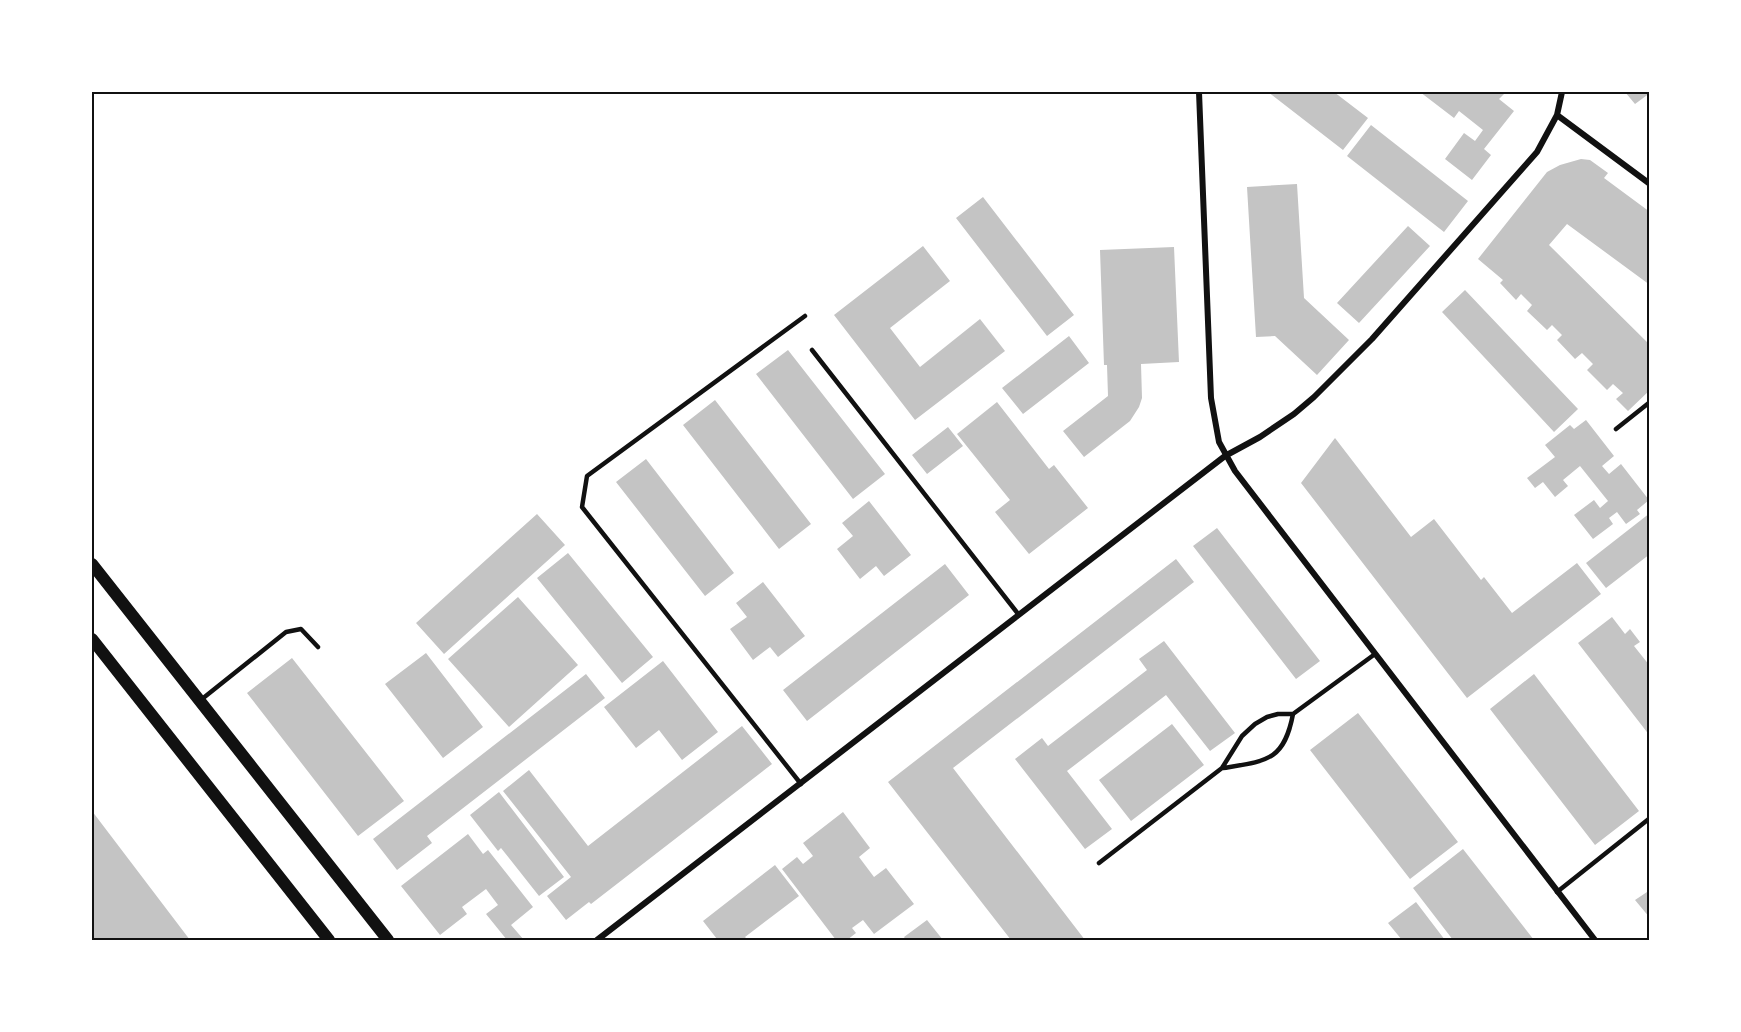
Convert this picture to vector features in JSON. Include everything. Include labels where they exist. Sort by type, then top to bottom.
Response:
[{"type":"main road","points":[[92,564],[388,940]]},
{"type":"main road","points":[[92,639],[329,940]]},
{"type":"street","points":[[1199,92],[1211,398],[1219,442],[1225,456],[1595,940]]},
{"type":"street","points":[[597,940],[1225,456],[1260,437],[1314,397],[1372,339],[1538,152],[1557,115],[1562,92]]},
{"type":"street","points":[[1557,115],[1650,184]]},
{"type":"lane","points":[[801,784],[582,507],[587,476],[805,316]]},
{"type":"lane","points":[[812,350],[1020,615]]},
{"type":"lane","points":[[1616,429],[1650,402]]},
{"type":"lane","points":[[200,701],[286,632],[301,629],[318,646]]},
{"type":"lane","points":[[1099,863],[1222,768],[1242,736],[1255,724],[1278,714],[1293,714],[1375,654]]},
{"type":"lane","points":[[1222,768],[1251,764],[1274,754],[1283,746],[1289,734],[1293,714]]},
{"type":"lane","points":[[1557,892],[1650,818]]},
{"type":"building","points":[[1268,92],[1334,92],[1368,118],[1343,150]]},
{"type":"building","points":[[1420,92],[1501,92],[1504,94],[1499,99],[1514,111],[1484,149],[1491,155],[1472,180],[1445,159],[1464,133],[1475,141],[1483,130],[1459,111],[1454,118]]},
{"type":"building","points":[[1625,92],[1650,92],[1650,93],[1635,104]]},
{"type":"building","points":[[1371,125],[1468,201],[1444,232],[1347,156]]},
{"type":"building","points":[[1581,159],[1590,160],[1608,173],[1604,178],[1650,212],[1650,285],[1567,224],[1549,245],[1650,345],[1650,390],[1628,411],[1616,399],[1623,393],[1613,384],[1607,390],[1587,370],[1593,364],[1582,353],[1575,359],[1557,340],[1562,335],[1552,325],[1547,330],[1527,311],[1532,305],[1521,294],[1516,300],[1500,283],[1503,280],[1478,259],[1547,172],[1560,165]]},
{"type":"building","points":[[1297,184],[1304,298],[1349,340],[1317,375],[1275,336],[1256,337],[1247,187]]},
{"type":"building","points":[[983,197],[1074,315],[1047,336],[956,218]]},
{"type":"building","points":[[1408,226],[1430,246],[1359,323],[1337,303]]},
{"type":"building","points":[[923,246],[950,281],[890,328],[920,367],[980,319],[1005,351],[915,420],[834,315]]},
{"type":"building","points":[[1174,247],[1179,362],[1141,364],[1142,398],[1139,407],[1130,421],[1084,457],[1063,431],[1108,396],[1107,365],[1104,365],[1100,250]]},
{"type":"building","points":[[1465,290],[1578,409],[1554,432],[1442,312]]},
{"type":"building","points":[[1069,336],[1089,363],[1023,414],[1002,388]]},
{"type":"building","points":[[788,350],[885,474],[853,499],[756,374]]},
{"type":"building","points":[[715,400],[811,524],[779,549],[683,425]]},
{"type":"building","points":[[997,402],[1049,469],[1054,465],[1088,508],[1029,554],[995,512],[1010,500],[957,434]]},
{"type":"building","points":[[1586,420],[1614,456],[1602,466],[1609,474],[1621,464],[1649,500],[1637,510],[1640,514],[1626,524],[1617,512],[1609,518],[1613,524],[1593,539],[1574,515],[1594,500],[1600,508],[1608,501],[1580,466],[1563,480],[1568,486],[1555,497],[1543,482],[1535,488],[1527,478],[1555,457],[1545,445],[1570,425],[1574,429]]},
{"type":"building","points":[[948,427],[963,446],[927,474],[912,455]]},
{"type":"building","points":[[1335,438],[1411,537],[1434,519],[1481,580],[1484,577],[1512,613],[1577,563],[1601,594],[1467,698],[1301,483]]},
{"type":"building","points":[[646,459],[734,573],[705,596],[616,482]]},
{"type":"building","points":[[869,501],[911,555],[884,576],[876,566],[860,579],[837,549],[853,536],[842,523]]},
{"type":"building","points":[[1650,513],[1650,554],[1606,588],[1586,563]]},
{"type":"building","points":[[537,514],[565,545],[444,654],[416,623]]},
{"type":"building","points":[[1217,528],[1320,661],[1296,679],[1193,546]]},
{"type":"building","points":[[568,553],[653,657],[622,683],[537,578]]},
{"type":"building","points":[[1176,559],[1194,582],[953,768],[1085,940],[1011,940],[888,782]]},
{"type":"building","points":[[945,564],[969,595],[807,721],[783,690]]},
{"type":"building","points":[[763,582],[805,636],[778,657],[770,647],[753,660],[730,629],[747,617],[736,603]]},
{"type":"building","points":[[518,597],[578,665],[509,727],[448,659]]},
{"type":"building","points":[[1612,617],[1625,634],[1630,629],[1640,642],[1634,646],[1650,666],[1650,736],[1578,643]]},
{"type":"building","points":[[1164,641],[1235,733],[1210,751],[1166,695],[1067,771],[1112,829],[1085,849],[1015,759],[1042,738],[1048,746],[1147,670],[1139,659]]},
{"type":"building","points":[[426,653],[483,727],[443,758],[385,684]]},
{"type":"building","points":[[292,658],[404,801],[358,836],[247,693]]},
{"type":"building","points":[[663,661],[718,732],[682,760],[659,730],[636,748],[604,707]]},
{"type":"building","points":[[586,674],[605,698],[427,836],[432,843],[397,870],[373,839]]},
{"type":"building","points":[[1534,674],[1639,811],[1595,845],[1490,709]]},
{"type":"building","points":[[1358,713],[1458,842],[1410,879],[1310,750]]},
{"type":"building","points":[[1172,724],[1204,765],[1131,821],[1099,780]]},
{"type":"building","points":[[742,726],[772,764],[591,904],[589,902],[566,920],[547,896],[571,877],[503,791],[529,770],[588,846]]},
{"type":"building","points":[[499,792],[564,877],[539,896],[501,848],[498,851],[470,815]]},
{"type":"building","points":[[92,811],[190,940],[92,940]]},
{"type":"building","points":[[843,812],[870,848],[859,857],[874,877],[886,868],[914,904],[874,934],[863,920],[852,928],[856,933],[847,940],[836,940],[782,869],[797,857],[803,864],[813,856],[803,843]]},
{"type":"building","points":[[468,834],[483,854],[488,850],[533,907],[511,925],[524,940],[507,940],[486,914],[498,905],[486,889],[462,907],[467,914],[440,935],[401,886]]},
{"type":"building","points":[[1463,849],[1534,940],[1453,940],[1413,888]]},
{"type":"building","points":[[775,865],[799,896],[745,937],[748,940],[715,940],[717,939],[703,921]]},
{"type":"building","points":[[1650,890],[1650,918],[1635,900]]},
{"type":"building","points":[[1416,902],[1445,940],[1402,940],[1388,923]]},
{"type":"building","points":[[927,920],[943,940],[906,940],[904,937]]}]
